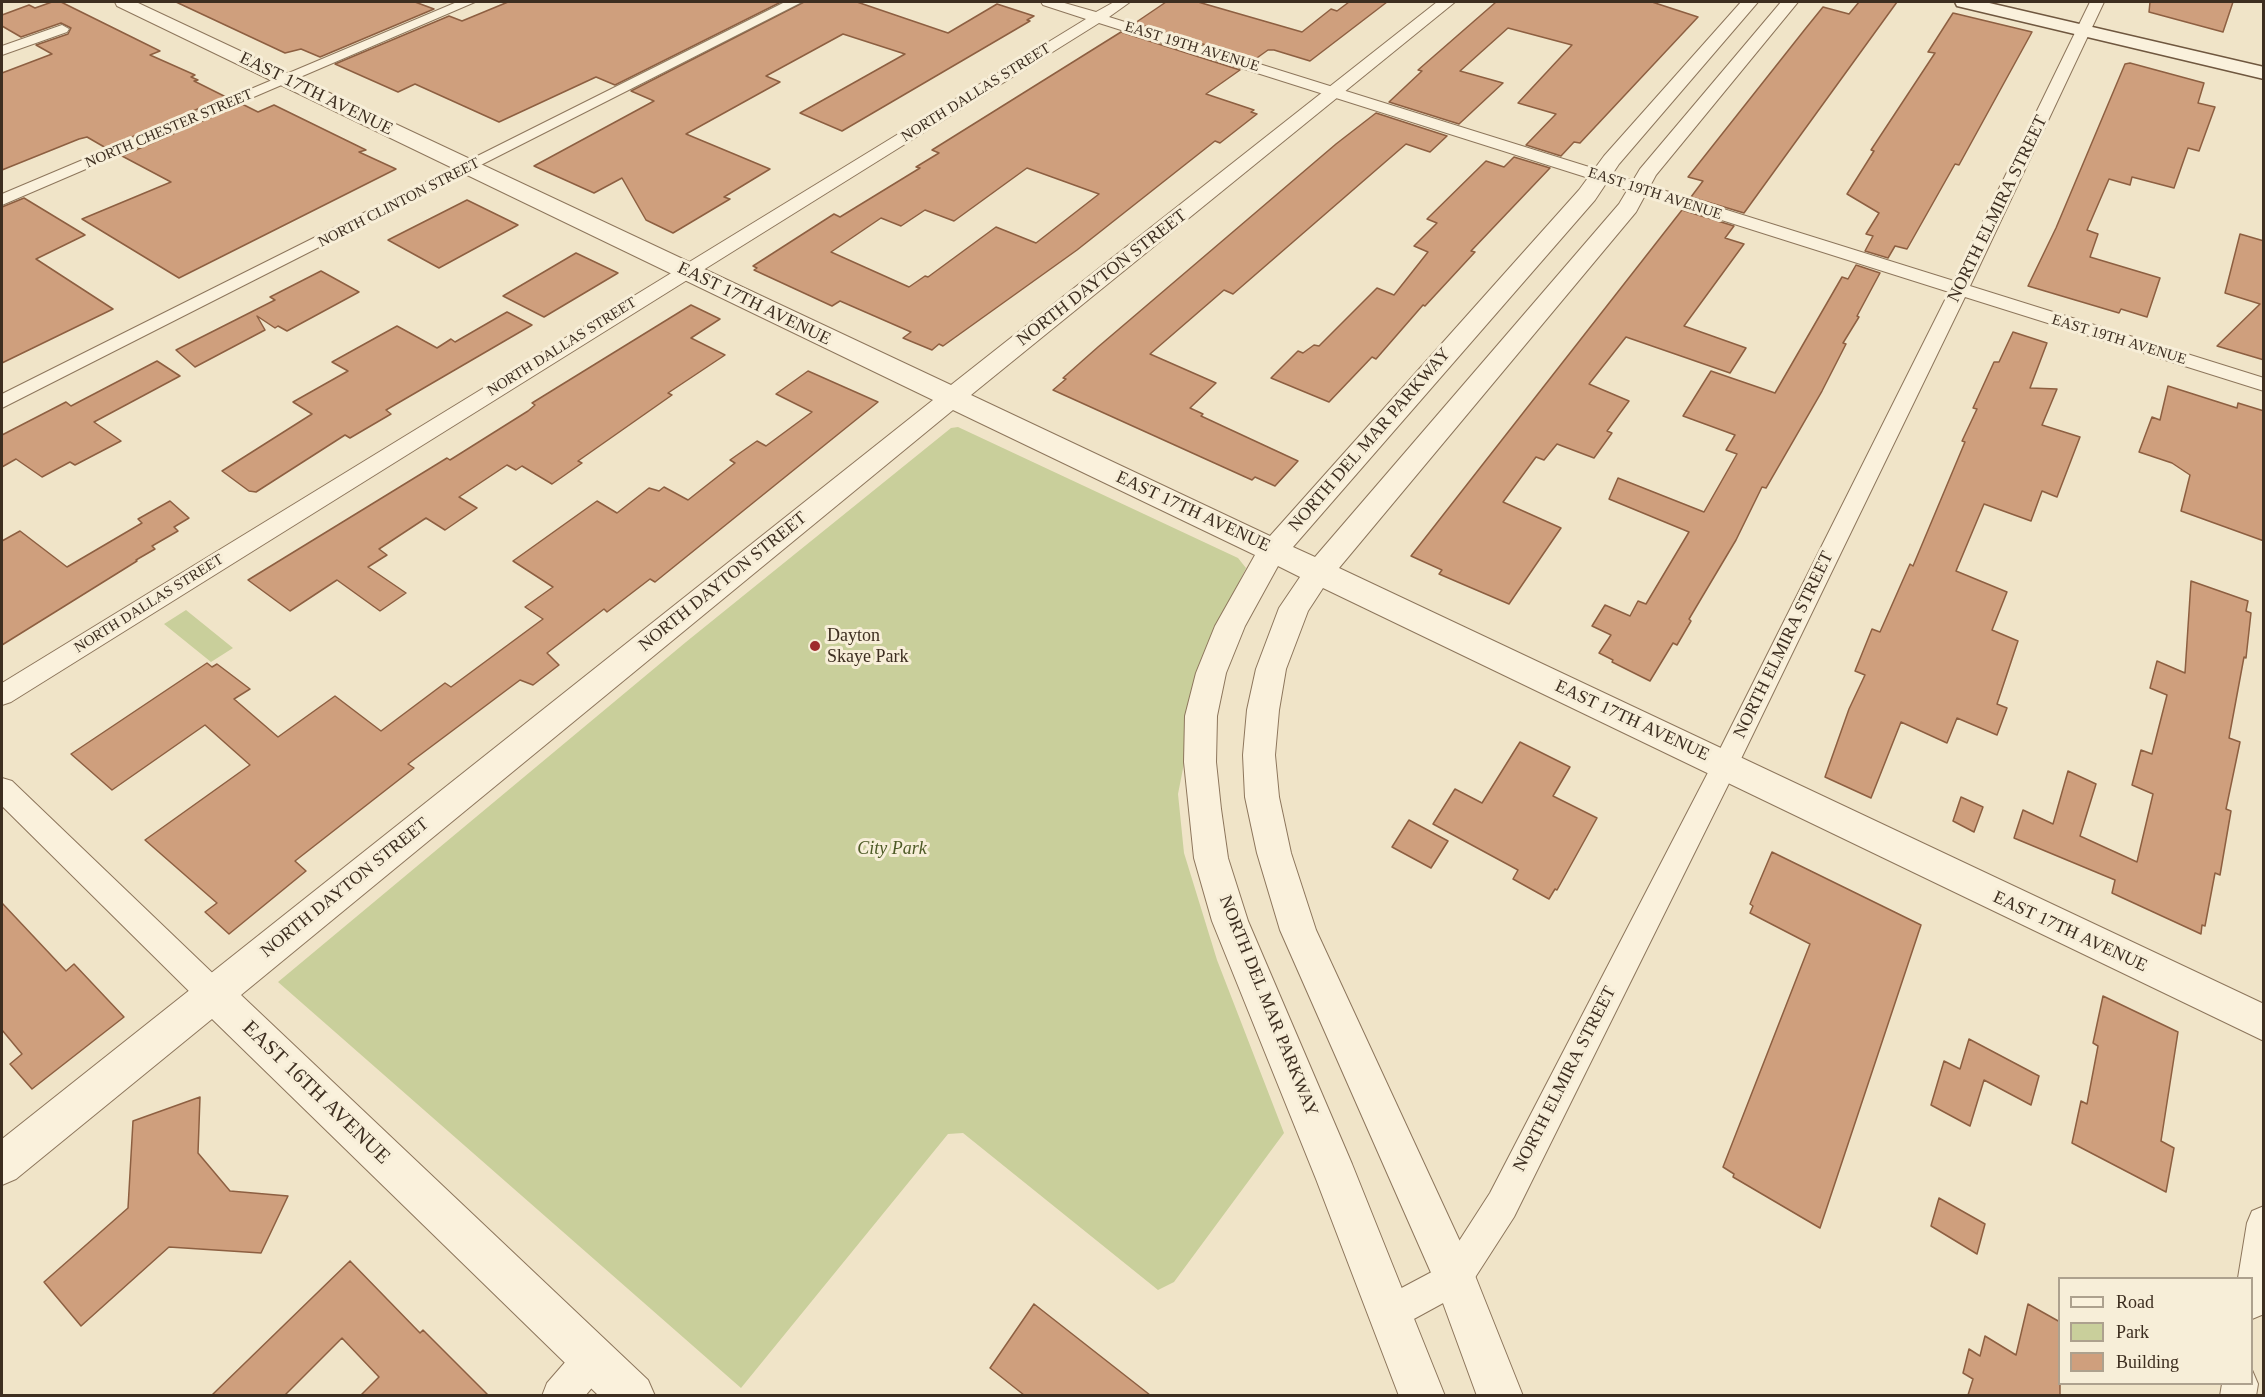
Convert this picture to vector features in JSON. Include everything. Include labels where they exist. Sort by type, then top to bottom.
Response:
[{"type":"main road","points":[[1964,2],[2090,17],[2264,73]]},
{"type":"main road","points":[[2018,2],[2264,59]]},
{"type":"street","name":"NORTH CHESTER STREET","points":[[2,200],[468,2]]},
{"type":"street","name":"NORTH CLINTON STREET","points":[[2,402],[795,2]]},
{"type":"street","name":"EAST 19TH AVENUE","points":[[1048,2],[2264,385]]},
{"type":"street","name":"NORTH DALLAS STREET","points":[[2,695],[1123,2]]},
{"type":"street","name":"NORTH DAYTON STREET","points":[[2,1165],[952,397],[1447,2]]},
{"type":"street","name":"NORTH DEL MAR PARKWAY","points":[[1422,1395],[1337,1179],[1230,921],[1210,848],[1200,762],[1201,716],[1211,673],[1230,626],[1258,571],[1274,550],[1579,204],[1611,160],[1750,2]]},
{"type":"street","points":[[1500,1395],[1455,1278],[1298,930],[1274,853],[1262,797],[1259,755],[1263,710],[1271,669],[1294,608],[1319,572],[1628,207],[1647,173],[1790,2]]},
{"type":"street","name":"EAST 17TH AVENUE","points":[[132,3],[685,271],[2264,1023]]},
{"type":"street","name":"NORTH ELMIRA STREET","points":[[1390,1314],[1455,1278],[1502,1205],[1725,765],[1959,290],[2090,17]]},
{"type":"street","points":[[2,51],[62,29]]},
{"type":"street","name":"EAST 16TH AVENUE","points":[[2,789],[632,1395]]},
{"type":"street","points":[[2253,1294],[2264,1223]]},
{"type":"street","points":[[560,1395],[592,1358]]},
{"type":"green space","name":"City Park","points":[[958,427],[1238,558],[1246,568],[1221,619],[1199,687],[1178,794],[1184,853],[1217,960],[1284,1133],[1174,1282],[1158,1290],[963,1133],[948,1134],[741,1388],[278,982],[686,642],[951,428]]},
{"type":"green space","points":[[186,610],[233,648],[211,662],[164,624]]},
{"type":"building","points":[[52,2],[61,2],[160,51],[150,55],[195,75],[191,77],[198,80],[194,81],[226,97],[106,148],[87,137],[2,170],[2,73],[52,54],[36,45],[68,34],[71,28],[61,23],[21,37],[2,26],[2,15],[29,5],[35,8]]},
{"type":"building","points":[[176,2],[415,2],[434,9],[320,57],[301,49],[285,53]]},
{"type":"building","points":[[508,2],[781,2],[615,85],[596,77],[499,122],[415,84],[398,92],[335,64],[449,16],[462,21]]},
{"type":"building","points":[[804,2],[857,2],[948,33],[997,4],[1034,16],[1027,20],[1030,21],[842,131],[800,113],[905,54],[843,34],[766,76],[780,82],[686,134],[770,169],[724,197],[730,199],[673,233],[646,220],[622,178],[594,193],[534,166],[654,101],[631,91]]},
{"type":"building","points":[[1166,2],[1198,2],[1302,32],[1331,9],[1337,11],[1349,2],[1387,2],[1310,61],[1274,50],[1268,50],[1254,60],[1135,23]]},
{"type":"building","points":[[1496,2],[1652,2],[1698,17],[1580,143],[1574,142],[1561,156],[1526,145],[1556,114],[1518,103],[1572,45],[1508,28],[1460,71],[1503,83],[1459,124],[1389,102],[1422,71],[1418,70]]},
{"type":"building","points":[[1859,2],[1897,2],[1744,213],[1691,197],[1703,181],[1688,177],[1823,7],[1849,14]]},
{"type":"building","points":[[2150,2],[2233,2],[2223,32],[2149,12]]},
{"type":"building","points":[[1953,13],[2032,32],[1959,165],[1955,164],[1907,249],[1895,246],[1888,258],[1865,251],[1873,236],[1866,234],[1879,213],[1847,194],[1874,151],[1871,150],[1935,53],[1928,52]]},
{"type":"building","points":[[1121,32],[1240,70],[1206,94],[1254,110],[1251,112],[1257,114],[1220,143],[1215,141],[1077,250],[943,346],[939,344],[932,350],[903,338],[911,332],[840,301],[832,306],[754,270],[757,268],[753,266],[834,214],[840,217],[920,168],[916,167],[939,153],[932,150]],"holes":[[[1027,168],[1099,194],[1036,243],[996,227],[928,277],[925,276],[909,287],[831,252],[881,218],[901,226],[925,210],[954,221]]]},
{"type":"building","points":[[2130,63],[2204,83],[2198,103],[2215,107],[2199,151],[2188,148],[2174,188],[2132,177],[2130,185],[2109,179],[2087,230],[2098,234],[2090,257],[2160,278],[2147,317],[2121,309],[2119,313],[2028,286],[2056,228],[2125,64]]},
{"type":"building","points":[[242,104],[258,112],[274,105],[366,150],[359,152],[396,169],[179,278],[82,219],[171,182],[122,156]]},
{"type":"building","points":[[1376,113],[1447,136],[1430,152],[1406,144],[1233,294],[1224,290],[1150,354],[1216,383],[1190,408],[1203,414],[1201,416],[1298,461],[1275,486],[1255,477],[1252,480],[1053,390],[1098,347],[1336,144]]},
{"type":"building","points":[[1514,157],[1550,168],[1471,251],[1475,252],[1425,306],[1423,305],[1376,359],[1372,357],[1329,402],[1271,378],[1298,351],[1303,353],[1314,345],[1319,346],[1377,288],[1394,295],[1428,252],[1414,246],[1437,223],[1427,219],[1486,161],[1504,167]]},
{"type":"building","points":[[24,198],[85,235],[36,259],[113,309],[2,363],[2,207]]},
{"type":"building","points":[[467,200],[518,225],[439,268],[388,240]]},
{"type":"building","points":[[1682,210],[1734,226],[1725,238],[1744,244],[1684,326],[1746,348],[1730,373],[1626,337],[1589,384],[1629,401],[1607,431],[1612,433],[1594,458],[1557,444],[1544,460],[1536,457],[1503,502],[1561,528],[1509,604],[1439,574],[1442,570],[1411,556]]},
{"type":"building","points":[[2240,234],[2264,241],[2264,360],[2217,346],[2260,304],[2225,293]]},
{"type":"building","points":[[576,253],[618,273],[544,317],[503,296]]},
{"type":"building","points":[[1856,265],[1880,273],[1857,316],[1859,317],[1843,343],[1846,344],[1822,391],[1766,488],[1762,487],[1736,540],[1689,619],[1691,621],[1677,645],[1673,643],[1650,681],[1612,662],[1613,660],[1599,653],[1611,635],[1592,626],[1605,605],[1630,616],[1638,601],[1646,604],[1689,532],[1609,499],[1618,478],[1704,512],[1737,454],[1726,450],[1735,435],[1683,416],[1711,371],[1775,393],[1842,277],[1848,279]]},
{"type":"building","points":[[321,271],[359,292],[287,331],[278,326],[275,328],[257,316],[265,330],[195,367],[176,350],[275,300],[270,297]]},
{"type":"building","points":[[691,305],[720,319],[691,338],[725,355],[668,393],[672,395],[578,461],[582,463],[552,484],[522,466],[516,470],[507,465],[459,497],[477,508],[445,530],[426,518],[379,549],[387,555],[368,567],[406,593],[380,611],[337,580],[290,611],[248,580],[447,458],[450,460],[528,411],[535,405],[532,403]]},
{"type":"building","points":[[507,312],[532,325],[386,410],[391,414],[350,438],[345,435],[256,492],[249,491],[222,471],[312,414],[293,402],[348,371],[332,362],[397,326],[437,348],[451,339],[455,342]]},
{"type":"building","points":[[2013,332],[2047,343],[2030,388],[2057,389],[2042,425],[2080,437],[2057,497],[2042,491],[2031,521],[1984,504],[1956,571],[2007,592],[1992,630],[2018,641],[1997,704],[2007,708],[1997,735],[1957,718],[1947,743],[1901,722],[1871,798],[1825,777],[1849,709],[1865,675],[1855,671],[1872,629],[1880,632],[1910,564],[1913,566],[1965,442],[1962,441],[1977,409],[1973,408],[1994,362],[1999,362]]},
{"type":"building","points":[[157,361],[180,376],[94,422],[121,441],[75,465],[70,462],[42,477],[16,459],[2,467],[2,435],[66,402],[71,406]]},
{"type":"building","points":[[808,371],[878,402],[655,582],[650,579],[607,612],[604,609],[547,653],[559,665],[533,685],[520,680],[408,764],[414,768],[295,861],[306,871],[229,934],[205,912],[217,903],[145,840],[250,765],[205,725],[112,790],[71,754],[207,663],[212,667],[217,664],[250,689],[234,699],[278,737],[335,696],[381,731],[445,683],[451,687],[543,619],[525,607],[553,587],[513,561],[597,501],[617,513],[649,488],[659,491],[664,487],[688,500],[735,463],[730,460],[757,441],[766,446],[812,412],[776,394]]},
{"type":"building","points":[[2168,386],[2237,408],[2238,403],[2264,411],[2264,541],[2181,511],[2190,475],[2172,463],[2139,452],[2152,417],[2160,420]]},
{"type":"building","points":[[170,501],[189,518],[174,527],[178,531],[152,546],[155,549],[137,561],[2,645],[2,541],[20,531],[67,567],[142,523],[138,519]]},
{"type":"building","points":[[2191,581],[2248,601],[2246,611],[2251,613],[2246,658],[2244,657],[2229,738],[2240,742],[2226,809],[2231,811],[2220,875],[2215,873],[2205,926],[2202,925],[2201,934],[2112,893],[2115,880],[2014,838],[2023,810],[2053,824],[2068,771],[2096,784],[2080,836],[2137,862],[2153,794],[2132,785],[2141,750],[2152,754],[2167,695],[2150,688],[2157,661],[2185,673]]},
{"type":"building","points":[[1520,742],[1570,767],[1553,796],[1597,818],[1557,890],[1555,889],[1549,899],[1513,879],[1518,870],[1433,824],[1455,789],[1482,803]]},
{"type":"building","points":[[1961,797],[1983,807],[1974,832],[1953,821]]},
{"type":"building","points":[[1409,820],[1448,841],[1431,868],[1392,847]]},
{"type":"building","points":[[1772,852],[1921,925],[1820,1228],[1733,1177],[1734,1174],[1723,1167],[1810,944],[1750,913],[1753,906],[1750,904]]},
{"type":"building","points":[[2,903],[66,971],[74,964],[124,1017],[32,1089],[10,1064],[22,1054],[2,1030]]},
{"type":"building","points":[[2103,996],[2178,1032],[2161,1141],[2174,1148],[2166,1192],[2072,1143],[2081,1101],[2087,1104],[2098,1046],[2093,1043]]},
{"type":"building","points":[[1969,1039],[2039,1076],[2031,1105],[1984,1080],[1970,1126],[1931,1105],[1944,1061],[1960,1069]]},
{"type":"building","points":[[200,1097],[198,1153],[230,1191],[288,1196],[261,1253],[169,1247],[81,1326],[44,1282],[128,1208],[133,1121]]},
{"type":"building","points":[[1939,1198],[1985,1224],[1977,1254],[1931,1226]]},
{"type":"building","points":[[350,1261],[420,1333],[423,1330],[488,1395],[361,1395],[379,1377],[342,1338],[285,1395],[212,1395]]},
{"type":"building","points":[[1034,1304],[1150,1395],[1024,1395],[990,1368]]},
{"type":"building","points":[[2028,1304],[2058,1321],[2060,1395],[1968,1395],[1973,1379],[1963,1373],[1969,1349],[1980,1356],[1985,1336],[2016,1355]]},
{"type":"place","name":"Dayton Skaye Park","points":[[815,646]]}]
